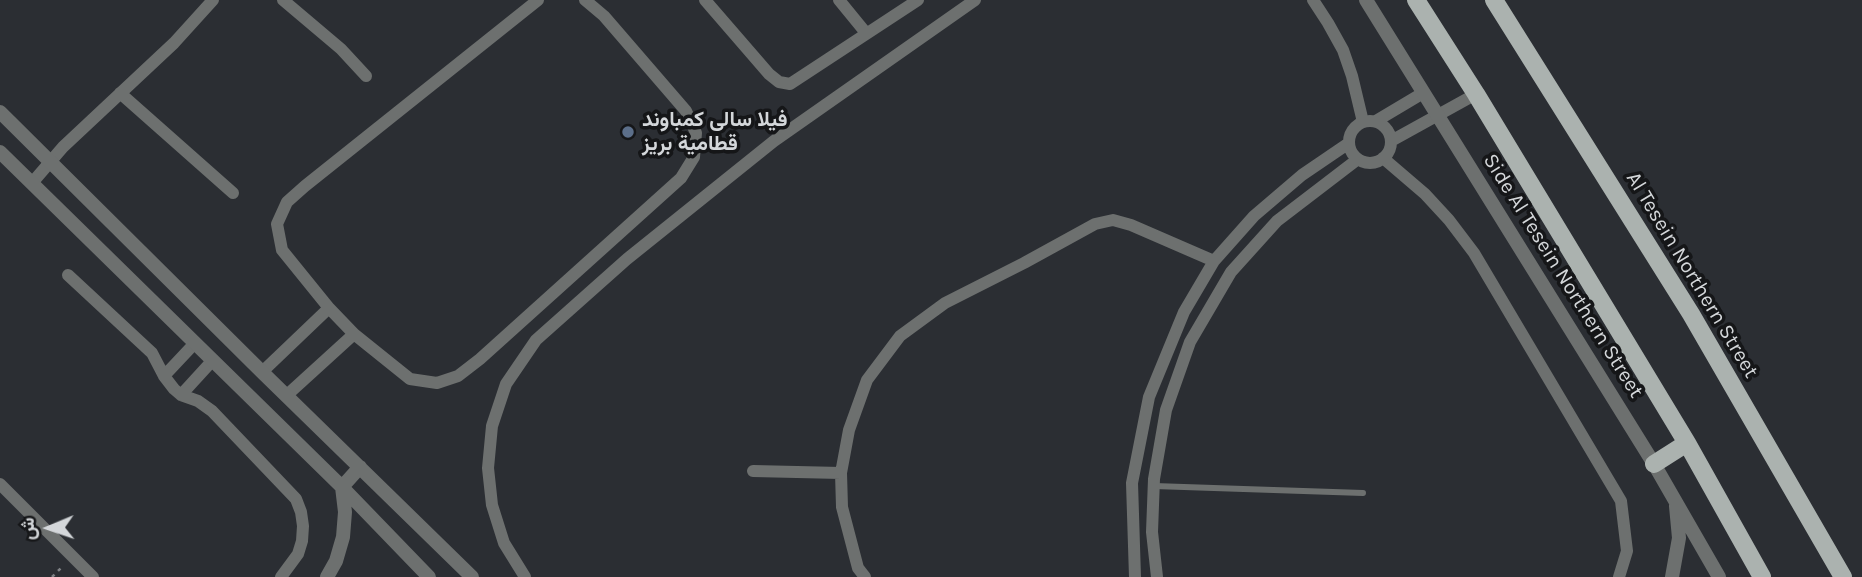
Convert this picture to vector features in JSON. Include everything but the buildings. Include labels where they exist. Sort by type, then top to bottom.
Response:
[{"type":"main road","points":[[1416,0],[1476,94],[1687,443],[1762,577]]},
{"type":"main road","name":"Al Tesein Northern Street","points":[[1494,0],[1691,314],[1843,577]]},
{"type":"main road","points":[[1654,464],[1687,443]]},
{"type":"street","points":[[32,183],[51,161],[174,43],[213,0]]},
{"type":"street","points":[[283,0],[341,49],[366,76]]},
{"type":"street","points":[[538,0],[287,202],[277,224],[282,250],[329,309],[354,334],[410,379],[437,383],[458,376],[480,359],[681,178],[694,157],[696,133],[686,111],[604,16],[585,0]]},
{"type":"street","points":[[705,0],[769,74],[779,82],[790,84],[918,0]]},
{"type":"street","points":[[839,0],[866,33]]},
{"type":"street","points":[[525,577],[504,543],[492,505],[488,468],[492,426],[506,384],[536,340],[627,259],[774,141],[975,0]]},
{"type":"street","points":[[1313,0],[1343,50],[1369,122],[1387,129],[1391,141],[1383,158],[1371,163],[1358,159],[1349,143]]},
{"type":"street","name":"Side Al Tesein Northern Street","points":[[1366,0],[1675,498],[1719,577]]},
{"type":"street","points":[[120,93],[233,193]]},
{"type":"street","points":[[1135,577],[1132,483],[1149,397],[1184,312],[1214,261],[1254,216],[1302,175],[1349,143],[1353,130],[1423,93]]},
{"type":"street","points":[[1391,141],[1476,94]]},
{"type":"street","points":[[0,112],[466,575]]},
{"type":"street","points":[[0,152],[342,487],[429,577]]},
{"type":"street","points":[[1383,158],[1449,219],[1474,254],[1621,501],[1627,551],[1619,577]]},
{"type":"street","points":[[1157,577],[1152,532],[1154,486],[1166,410],[1190,342],[1231,272],[1277,221],[1358,159]]},
{"type":"street","points":[[865,577],[859,568],[842,507],[841,473],[849,430],[867,380],[900,336],[945,303],[1095,224],[1113,220],[1131,225],[1214,261]]},
{"type":"street","points":[[68,275],[146,346],[157,360],[164,376],[181,394],[212,411],[296,499],[301,512],[302,541],[298,554],[281,577]]},
{"type":"street","points":[[262,372],[329,309]]},
{"type":"street","points":[[287,395],[354,334]]},
{"type":"street","points":[[164,376],[195,343]]},
{"type":"street","points":[[181,394],[213,360]]},
{"type":"street","points":[[327,577],[343,537],[345,512],[342,487],[360,467]]},
{"type":"street","points":[[753,471],[841,473]]},
{"type":"street","points":[[0,484],[93,577]]},
{"type":"street","points":[[1672,577],[1679,538],[1675,498]]},
{"type":"lane","points":[[1154,486],[1363,493]]},
{"type":"place","name":"فيلا سالى كمباوند قطامية بريز","points":[[628,132]]}]
